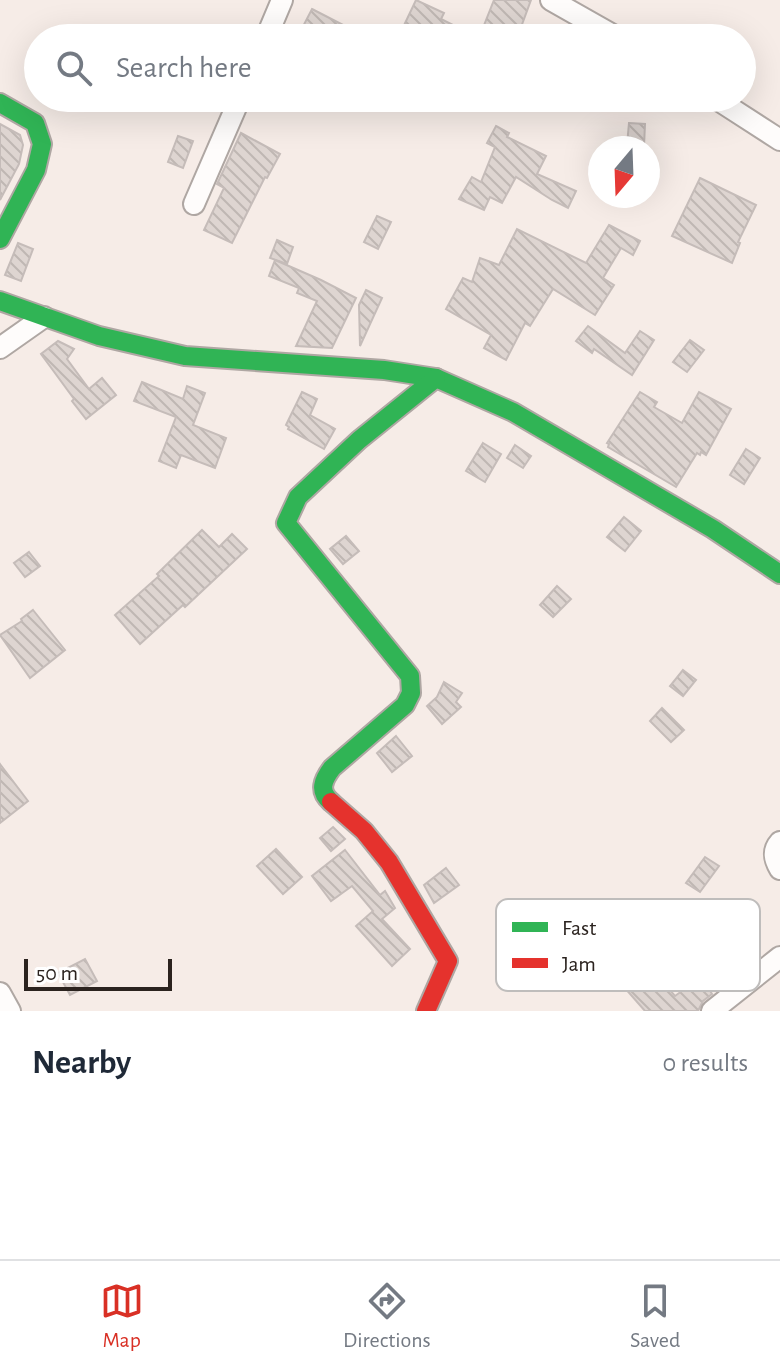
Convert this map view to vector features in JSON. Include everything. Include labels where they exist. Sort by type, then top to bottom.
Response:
[{"type":"street","points":[[272,24],[282,0]]},
{"type":"street","points":[[551,0],[593,24]]},
{"type":"street","points":[[0,103],[35,123],[42,144],[36,170],[0,239]]},
{"type":"street","points":[[194,204],[234,112]]},
{"type":"street","points":[[737,112],[780,140]]},
{"type":"street","points":[[0,301],[99,336],[185,356],[384,370],[436,378],[513,412],[713,529],[780,574]]},
{"type":"street","points":[[0,348],[44,317]]},
{"type":"street","points":[[426,1011],[448,961],[389,862],[364,831],[325,797],[322,784],[332,768],[405,705],[411,693],[410,676],[286,523],[298,497],[359,440],[436,378]]},
{"type":"street","points":[[780,842],[775,847],[774,859],[780,869]]},
{"type":"street","points":[[760,973],[780,957]]},
{"type":"street","points":[[712,1011],[737,991]]},
{"type":"street","points":[[0,993],[10,1011]]},
{"type":"building","points":[[416,0],[444,13],[441,19],[451,24],[405,24]]},
{"type":"building","points":[[494,0],[531,0],[522,24],[485,24]]},
{"type":"building","points":[[312,9],[341,24],[304,24]]},
{"type":"building","points":[[629,123],[645,124],[644,136],[628,136]]},
{"type":"building","points":[[0,124],[20,135],[23,145],[19,164],[0,200]]},
{"type":"building","points":[[496,126],[509,133],[507,137],[546,156],[537,174],[576,191],[568,208],[516,177],[502,203],[490,197],[484,210],[459,199],[472,177],[481,182],[495,147],[487,143]]},
{"type":"building","points":[[241,133],[280,154],[232,243],[204,230],[224,188],[217,184]]},
{"type":"building","points":[[178,136],[193,141],[183,168],[168,162]]},
{"type":"building","points":[[700,178],[756,205],[738,242],[732,263],[672,236]]},
{"type":"building","points":[[377,216],[391,222],[378,249],[364,242]]},
{"type":"building","points":[[609,225],[640,241],[633,255],[621,248],[603,278],[614,285],[595,315],[553,289],[530,326],[525,323],[506,360],[484,348],[491,335],[446,309],[463,278],[472,282],[480,258],[499,265],[517,229],[586,263]]},
{"type":"building","points":[[277,240],[293,247],[287,264],[270,258]]},
{"type":"building","points":[[18,243],[33,249],[21,281],[5,275]]},
{"type":"building","points":[[275,260],[356,298],[332,348],[296,346],[317,301],[297,293],[299,288],[269,276]]},
{"type":"building","points":[[366,290],[382,298],[360,346],[359,305]]},
{"type":"building","points":[[588,326],[625,353],[640,331],[654,340],[632,375],[594,349],[592,353],[576,341]]},
{"type":"building","points":[[690,340],[704,350],[687,372],[673,362]]},
{"type":"building","points":[[58,341],[74,349],[67,359],[89,389],[102,378],[116,395],[86,419],[41,354]]},
{"type":"building","points":[[142,382],[183,399],[187,386],[205,393],[193,425],[226,438],[215,468],[181,455],[176,468],[159,461],[176,417],[134,401]]},
{"type":"building","points":[[302,392],[317,399],[310,415],[335,429],[324,449],[286,425]]},
{"type":"building","points":[[640,392],[657,402],[654,407],[682,423],[699,392],[731,409],[706,455],[697,453],[676,487],[608,447],[607,443]]},
{"type":"building","points":[[483,443],[501,454],[485,482],[466,471]]},
{"type":"building","points":[[515,445],[531,456],[523,468],[507,458]]},
{"type":"building","points":[[746,449],[760,458],[744,484],[730,475]]},
{"type":"building","points":[[624,517],[641,531],[625,551],[607,537]]},
{"type":"building","points":[[202,530],[219,547],[232,534],[247,549],[140,644],[115,615],[159,576],[157,574]]},
{"type":"building","points":[[346,536],[359,551],[343,564],[330,549]]},
{"type":"building","points":[[29,552],[40,566],[25,577],[14,563]]},
{"type":"building","points":[[557,586],[571,599],[553,617],[540,605]]},
{"type":"building","points":[[33,610],[65,650],[30,678],[0,635]]},
{"type":"building","points":[[683,670],[696,680],[683,696],[670,686]]},
{"type":"building","points":[[444,682],[462,693],[456,702],[461,707],[442,724],[427,706],[437,697]]},
{"type":"building","points":[[662,708],[684,730],[671,742],[650,721]]},
{"type":"building","points":[[396,736],[412,756],[392,772],[377,753]]},
{"type":"building","points":[[0,764],[28,801],[0,823]]},
{"type":"building","points":[[333,827],[345,839],[331,851],[320,838]]},
{"type":"building","points":[[276,849],[302,877],[283,894],[257,866]]},
{"type":"building","points":[[345,850],[380,895],[385,891],[395,908],[382,919],[410,949],[392,966],[356,926],[373,911],[352,886],[331,901],[312,876]]},
{"type":"building","points":[[705,857],[719,866],[700,892],[686,883]]},
{"type":"building","points":[[446,868],[459,885],[434,903],[424,885]]},
{"type":"building","points":[[85,959],[97,981],[70,995],[58,973]]},
{"type":"building","points":[[628,991],[671,991],[675,996],[682,991],[710,991],[712,994],[703,1001],[698,1011],[645,1011]]},
{"type":"traffic: fast","points":[[0,103],[35,123],[42,144],[36,170],[0,239]]},
{"type":"traffic: fast","points":[[0,301],[99,336],[185,356],[384,370],[436,378],[513,412],[713,529],[780,574]]},
{"type":"traffic: fast","points":[[331,802],[323,790],[329,772],[405,705],[411,693],[410,676],[286,523],[298,497],[359,440],[436,378]]},
{"type":"traffic: jam","points":[[331,802],[364,831],[389,862],[448,961],[426,1011]]}]
